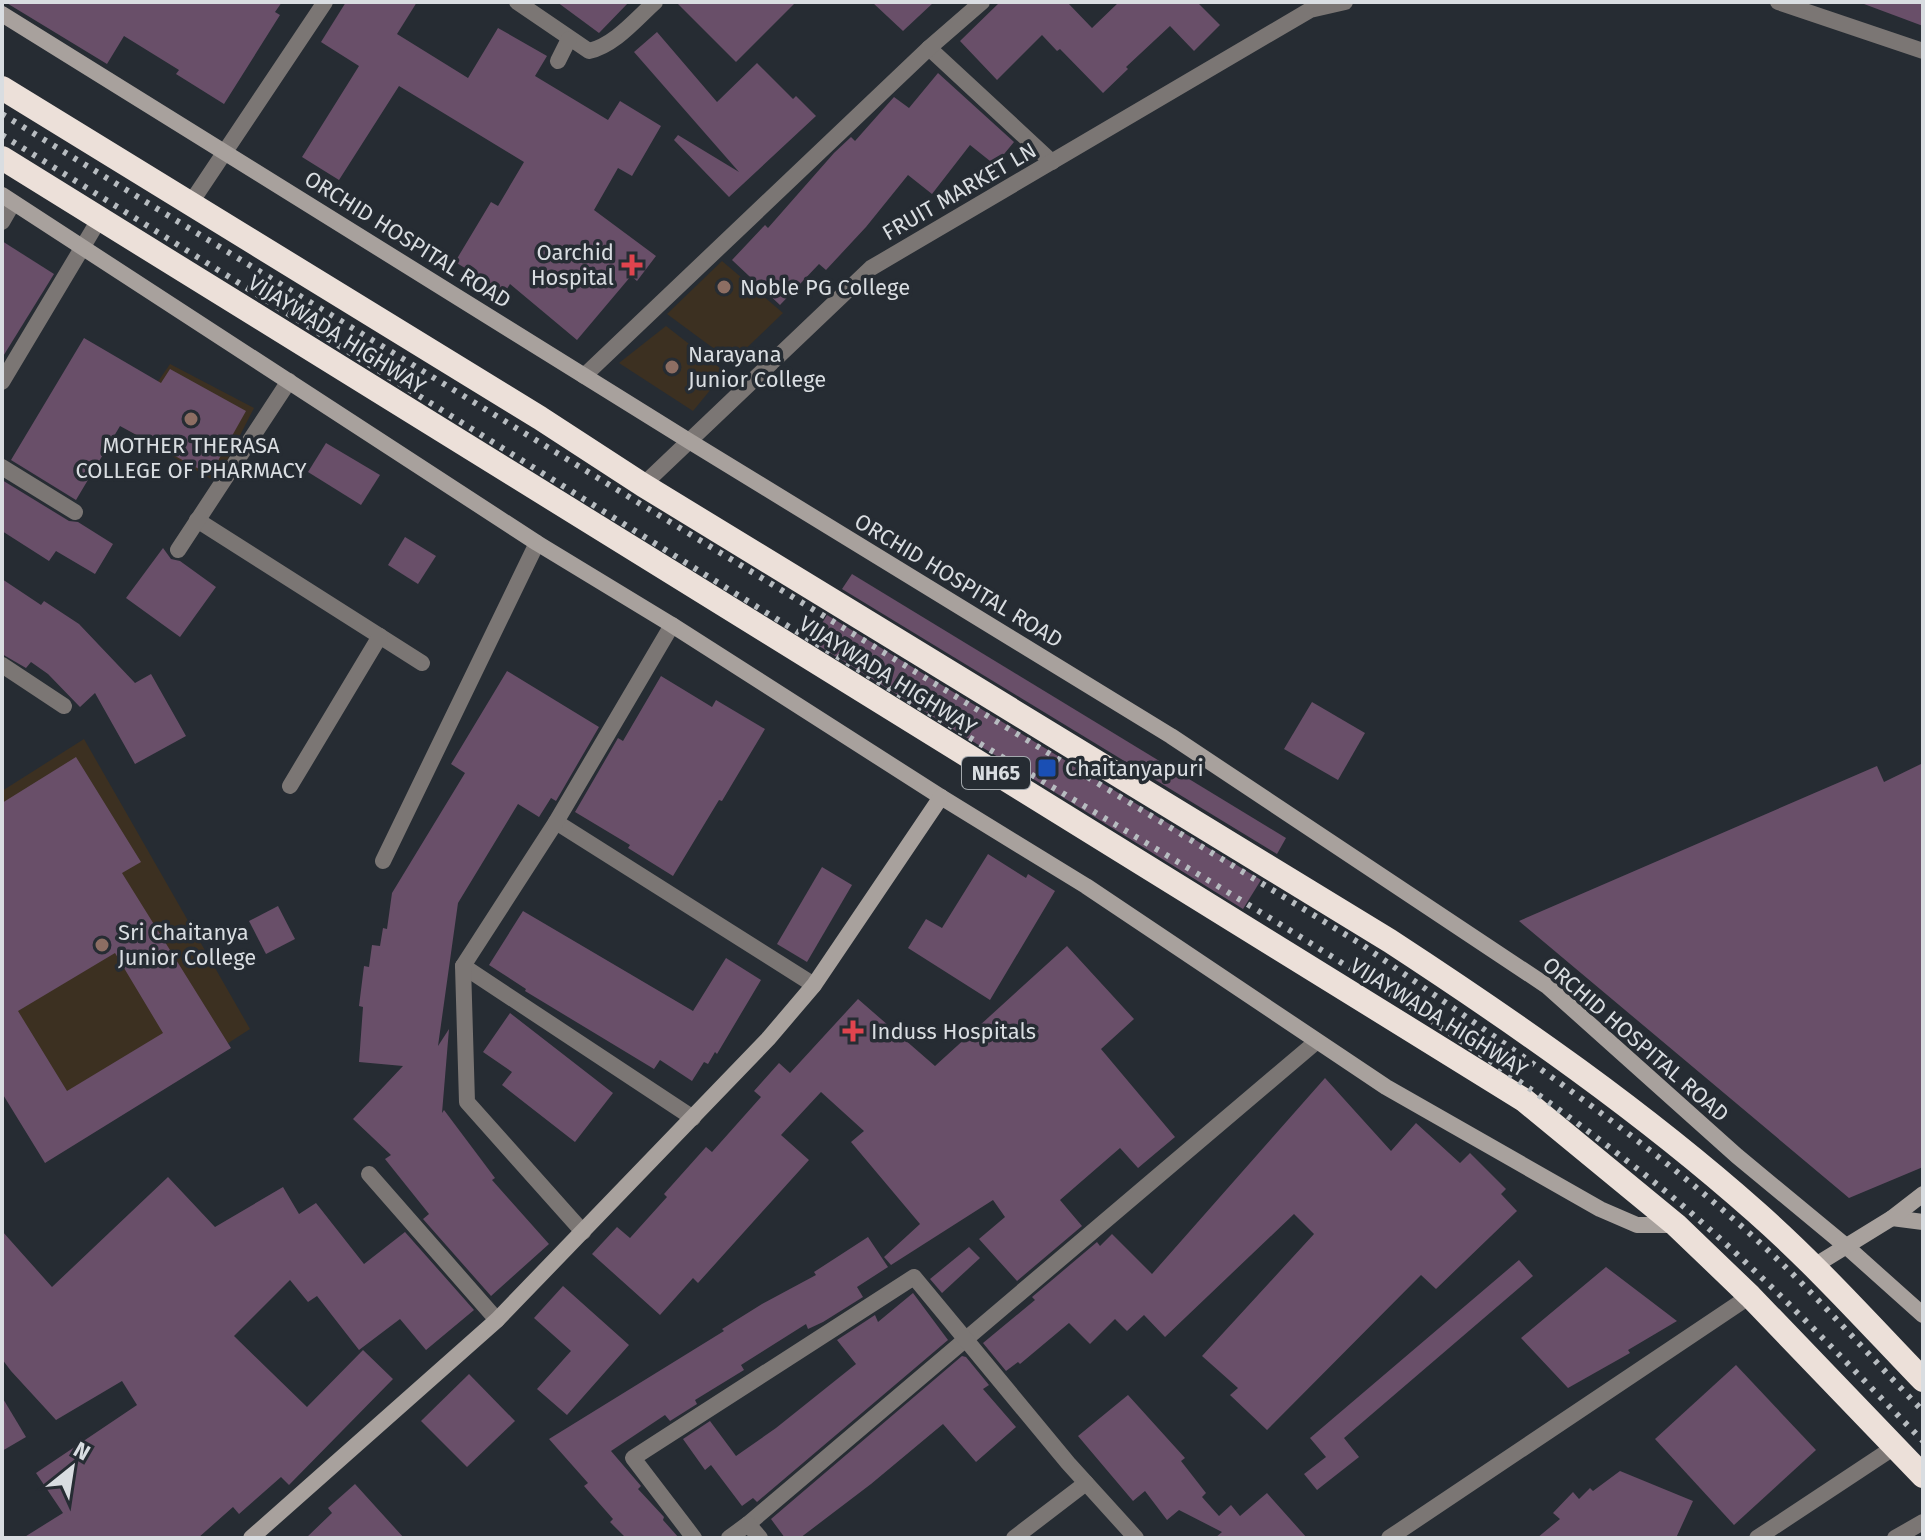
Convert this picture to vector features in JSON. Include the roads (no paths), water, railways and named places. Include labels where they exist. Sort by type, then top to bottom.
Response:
[{"type":"highway","name":"VIJAYWADA HIGHWAY","points":[[2,88],[540,418],[643,485],[1390,941],[1510,1019],[1756,1211],[1814,1266],[1923,1380]]},
{"type":"highway","name":"VIJAYWADA HIGHWAY","points":[[2,158],[1524,1100],[1676,1225],[1750,1296],[1923,1476]]},
{"type":"street","points":[[190,204],[325,2]]},
{"type":"street","points":[[517,2],[589,51],[600,48],[655,2]]},
{"type":"street","points":[[584,376],[929,48],[982,2]]},
{"type":"street","name":"FRUIT MARKET LN","points":[[643,485],[871,268],[1052,162],[1306,6],[1345,2]]},
{"type":"street","points":[[1778,2],[1923,51]]},
{"type":"street","name":"ORCHID HOSPITAL ROAD","points":[[2,14],[1171,736],[1547,986],[1737,1156],[1923,1315]]},
{"type":"street","points":[[558,61],[569,39]]},
{"type":"street","points":[[929,48],[1052,162]]},
{"type":"street","points":[[2,222],[8,199],[537,543],[1086,886],[1386,1087],[1600,1209],[1637,1225],[1676,1225]]},
{"type":"street","points":[[2,382],[100,218]]},
{"type":"street","points":[[178,550],[289,381]]},
{"type":"street","points":[[2,467],[75,512]]},
{"type":"street","points":[[197,520],[422,663]]},
{"type":"street","points":[[383,861],[537,543]]},
{"type":"street","points":[[583,1232],[467,1102],[463,966],[556,822],[672,625]]},
{"type":"street","points":[[290,786],[380,636]]},
{"type":"street","points":[[2,665],[64,706]]},
{"type":"street","points":[[251,1538],[497,1320],[768,1039],[814,985],[941,797]]},
{"type":"street","points":[[556,822],[814,985]]},
{"type":"street","points":[[463,966],[693,1118]]},
{"type":"street","points":[[729,1538],[1316,1042]]},
{"type":"street","points":[[369,1174],[497,1320]]},
{"type":"street","points":[[1814,1266],[1892,1218],[1923,1194]]},
{"type":"street","points":[[1892,1218],[1923,1222]]},
{"type":"street","points":[[694,1538],[633,1458],[914,1277],[964,1340],[1136,1538]]},
{"type":"street","points":[[1389,1538],[1750,1296]]},
{"type":"street","points":[[1757,1538],[1896,1446]]},
{"type":"street","points":[[1014,1538],[1086,1483]]},
{"type":"street","points":[[1895,1538],[1923,1522]]},
{"type":"street","points":[[748,1524],[760,1538]]},
{"type":"railway","points":[[2,114],[1361,944],[1565,1086],[1711,1200],[1801,1282],[1923,1411]]},
{"type":"railway","points":[[2,135],[906,699],[1277,922],[1460,1040],[1674,1198],[1784,1299],[1923,1441]]},
{"type":"place","name":"Oarchid Hospital","points":[[632,265]]},
{"type":"place","name":"Noble PG College","points":[[724,287]]},
{"type":"place","name":"Narayana Junior College","points":[[672,367]]},
{"type":"place","name":"MOTHER THERASA COLLEGE OF PHARMACY","points":[[191,419]]},
{"type":"place","name":"Chaitanyapuri","points":[[1047,768]]},
{"type":"place","name":"Sri Chaitanya Junior College","points":[[102,945]]},
{"type":"place","name":"Induss Hospitals","points":[[853,1031]]}]
